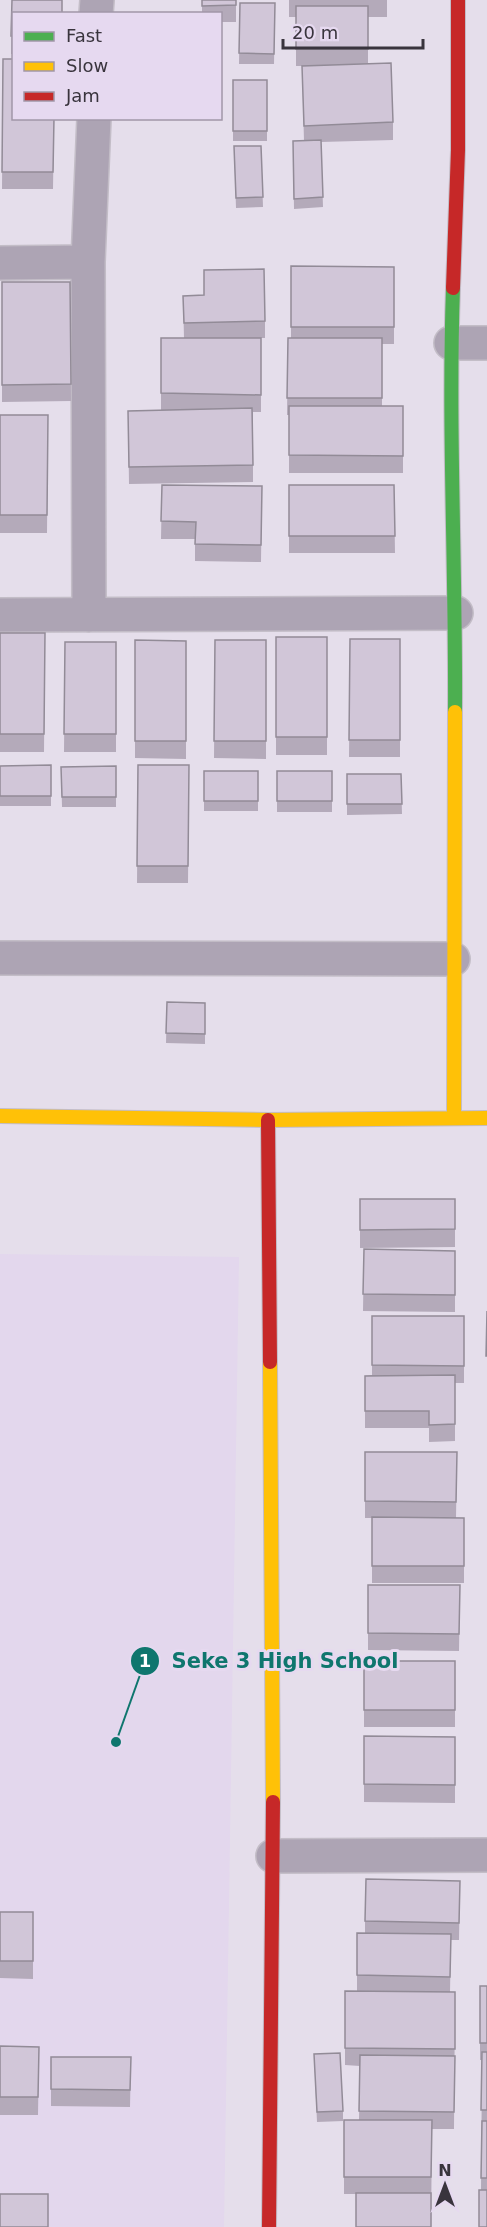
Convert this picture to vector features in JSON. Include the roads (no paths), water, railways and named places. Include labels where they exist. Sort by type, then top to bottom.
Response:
[{"type":"street","points":[[454,1118],[456,613],[451,343],[458,150],[458,0]]},
{"type":"street","points":[[89,615],[88,262],[94,120]]},
{"type":"street","points":[[0,262],[88,262]]},
{"type":"street","points":[[451,343],[487,343]]},
{"type":"street","points":[[0,615],[456,613]]},
{"type":"street","points":[[0,958],[453,959]]},
{"type":"street","points":[[0,1116],[268,1120],[487,1118]]},
{"type":"street","points":[[268,1120],[273,1856],[269,2227]]},
{"type":"street","points":[[273,1856],[487,1855]]},
{"type":"place","name":"Seke 3 High School","points":[[116,1742]]}]
